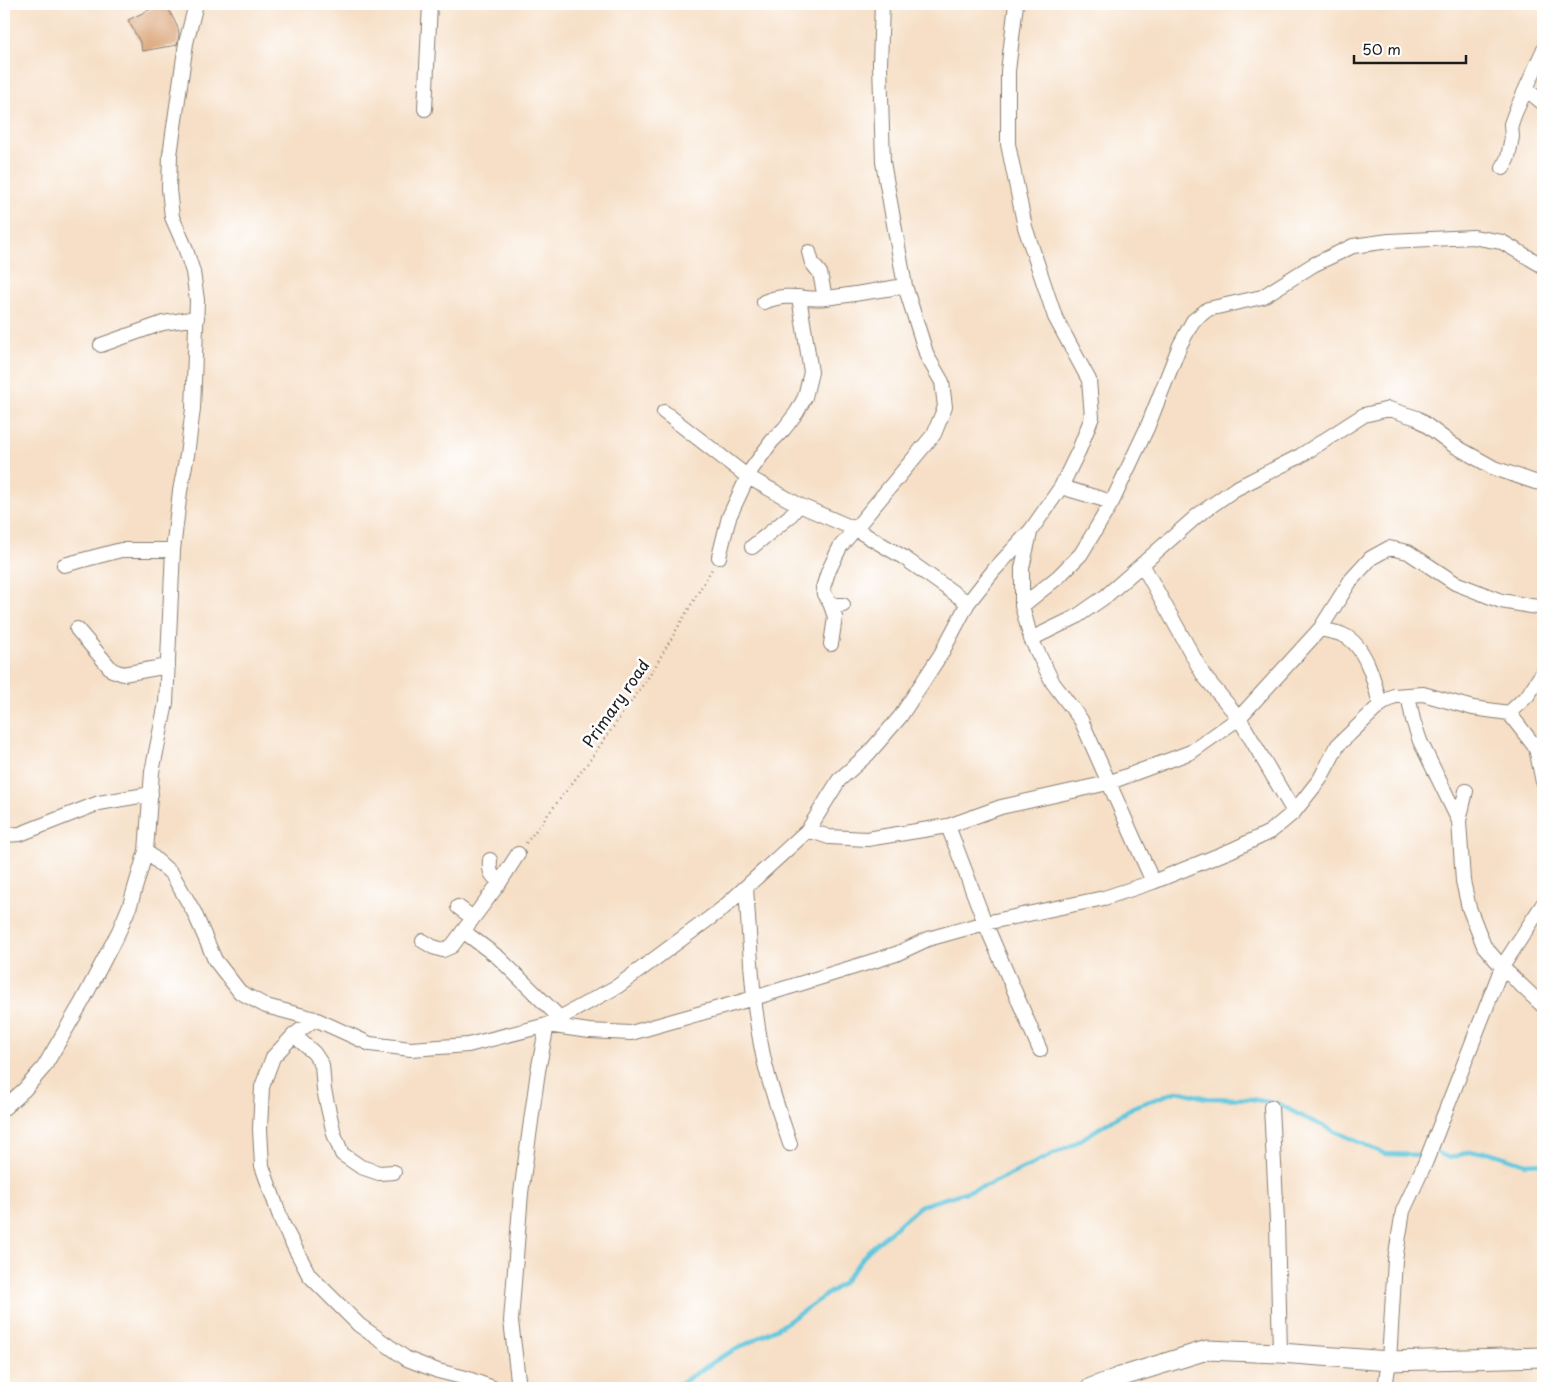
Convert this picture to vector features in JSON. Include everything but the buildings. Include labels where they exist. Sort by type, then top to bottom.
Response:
[{"type":"street","points":[[4,1108],[25,1089],[44,1067],[82,1002],[130,905],[146,851],[152,772],[166,703],[172,550],[193,409],[198,300],[193,272],[172,217],[169,189],[170,155],[186,43],[196,4]]},
{"type":"street","points":[[425,109],[430,4]]},
{"type":"street","points":[[831,644],[836,604],[824,594],[823,588],[828,572],[840,547],[934,434],[945,407],[942,382],[927,356],[904,286],[883,162],[880,64],[882,4]]},
{"type":"street","points":[[146,851],[172,874],[194,912],[215,960],[240,992],[266,1006],[315,1019],[370,1044],[411,1049],[468,1045],[547,1025],[560,1018],[618,986],[722,909],[808,830],[839,780],[868,754],[900,716],[941,654],[968,603],[994,570],[1031,530],[1061,486],[1079,450],[1092,417],[1089,380],[1055,317],[1025,228],[1008,144],[1008,72],[1016,4]]},
{"type":"street","points":[[1503,168],[1512,137],[1511,124],[1543,51]]},
{"type":"street","points":[[1526,89],[1543,103]]},
{"type":"street","points":[[1022,606],[1058,577],[1081,554],[1112,502],[1148,428],[1180,345],[1193,320],[1208,309],[1262,297],[1313,265],[1353,246],[1389,241],[1473,237],[1502,242],[1543,266]]},
{"type":"street","points":[[810,252],[812,262],[820,273],[825,298]]},
{"type":"street","points":[[764,302],[776,297],[825,298],[904,286]]},
{"type":"street","points":[[719,557],[729,517],[748,477],[767,448],[797,412],[805,397],[810,372],[799,297]]},
{"type":"street","points":[[101,345],[163,323],[197,318]]},
{"type":"street","points":[[1031,638],[1076,617],[1106,596],[1198,515],[1235,489],[1300,456],[1364,415],[1389,409],[1417,418],[1453,445],[1494,468],[1543,483]]},
{"type":"street","points":[[664,412],[748,477],[799,505],[855,530],[903,557],[968,603]]},
{"type":"street","points":[[1061,486],[1112,502]]},
{"type":"street","points":[[752,547],[789,517],[799,505]]},
{"type":"street","points":[[1031,530],[1022,568],[1022,606],[1031,638],[1054,683],[1081,720],[1153,882]]},
{"type":"street","points":[[808,830],[829,837],[867,839],[948,826],[1001,807],[1108,783],[1192,752],[1239,718],[1320,629],[1351,580],[1370,558],[1389,548],[1408,552],[1455,583],[1502,600],[1543,608]]},
{"type":"street","points":[[64,565],[122,550],[172,550]]},
{"type":"street","points":[[1142,564],[1204,676],[1239,718],[1294,812]]},
{"type":"street","points":[[77,629],[112,670],[123,674],[168,666]]},
{"type":"street","points":[[1320,629],[1344,635],[1358,647],[1374,680],[1380,705]]},
{"type":"street","points":[[1509,713],[1528,695],[1543,672]]},
{"type":"street","points":[[547,1025],[589,1032],[631,1034],[896,954],[928,939],[985,923],[1104,898],[1153,882],[1232,850],[1270,832],[1294,812],[1320,779],[1338,745],[1380,705],[1394,696],[1423,694],[1473,708],[1509,713],[1536,748],[1543,782]]},
{"type":"street","points":[[1408,695],[1420,741],[1459,821]]},
{"type":"street","points":[[1466,790],[1459,821],[1463,881],[1469,908],[1484,946],[1502,967],[1543,1006]]},
{"type":"street","points":[[4,835],[20,834],[99,803],[150,794]]},
{"type":"street","points":[[948,826],[985,923],[1040,1050]]},
{"type":"street","points":[[423,941],[443,950],[452,946],[500,882],[518,854]]},
{"type":"street","points":[[490,860],[489,870],[492,876],[500,882]]},
{"type":"street","points":[[746,888],[754,998],[761,1045],[768,1078],[790,1144]]},
{"type":"street","points":[[1384,1388],[1389,1361],[1395,1260],[1403,1211],[1426,1161],[1502,967],[1543,904]]},
{"type":"street","points":[[458,907],[473,918]]},
{"type":"street","points":[[463,932],[500,958],[560,1018]]},
{"type":"street","points":[[315,1019],[294,1035],[273,1056],[262,1087],[260,1130],[262,1166],[283,1225],[309,1275],[359,1326],[407,1359],[493,1388]]},
{"type":"street","points":[[519,1388],[511,1321],[521,1193],[538,1071],[547,1025]]},
{"type":"street","points":[[294,1035],[314,1052],[322,1065],[326,1098],[334,1134],[342,1154],[361,1167],[379,1173],[394,1172]]},
{"type":"street","points":[[1271,1107],[1277,1221],[1280,1353]]},
{"type":"street","points":[[1091,1388],[1207,1350],[1389,1361],[1543,1357]]},
{"type":"path","name":"Primary road","points":[[518,854],[587,764],[650,676],[719,557]]},
{"type":"waterway","points":[[674,1388],[721,1357],[783,1325],[843,1283],[868,1251],[920,1206],[985,1186],[1012,1174],[1072,1145],[1133,1107],[1178,1091],[1206,1098],[1251,1099],[1279,1104],[1385,1154],[1421,1155]]},
{"type":"waterway","points":[[1435,1152],[1450,1158],[1469,1152],[1488,1152],[1526,1164],[1543,1163]]}]
